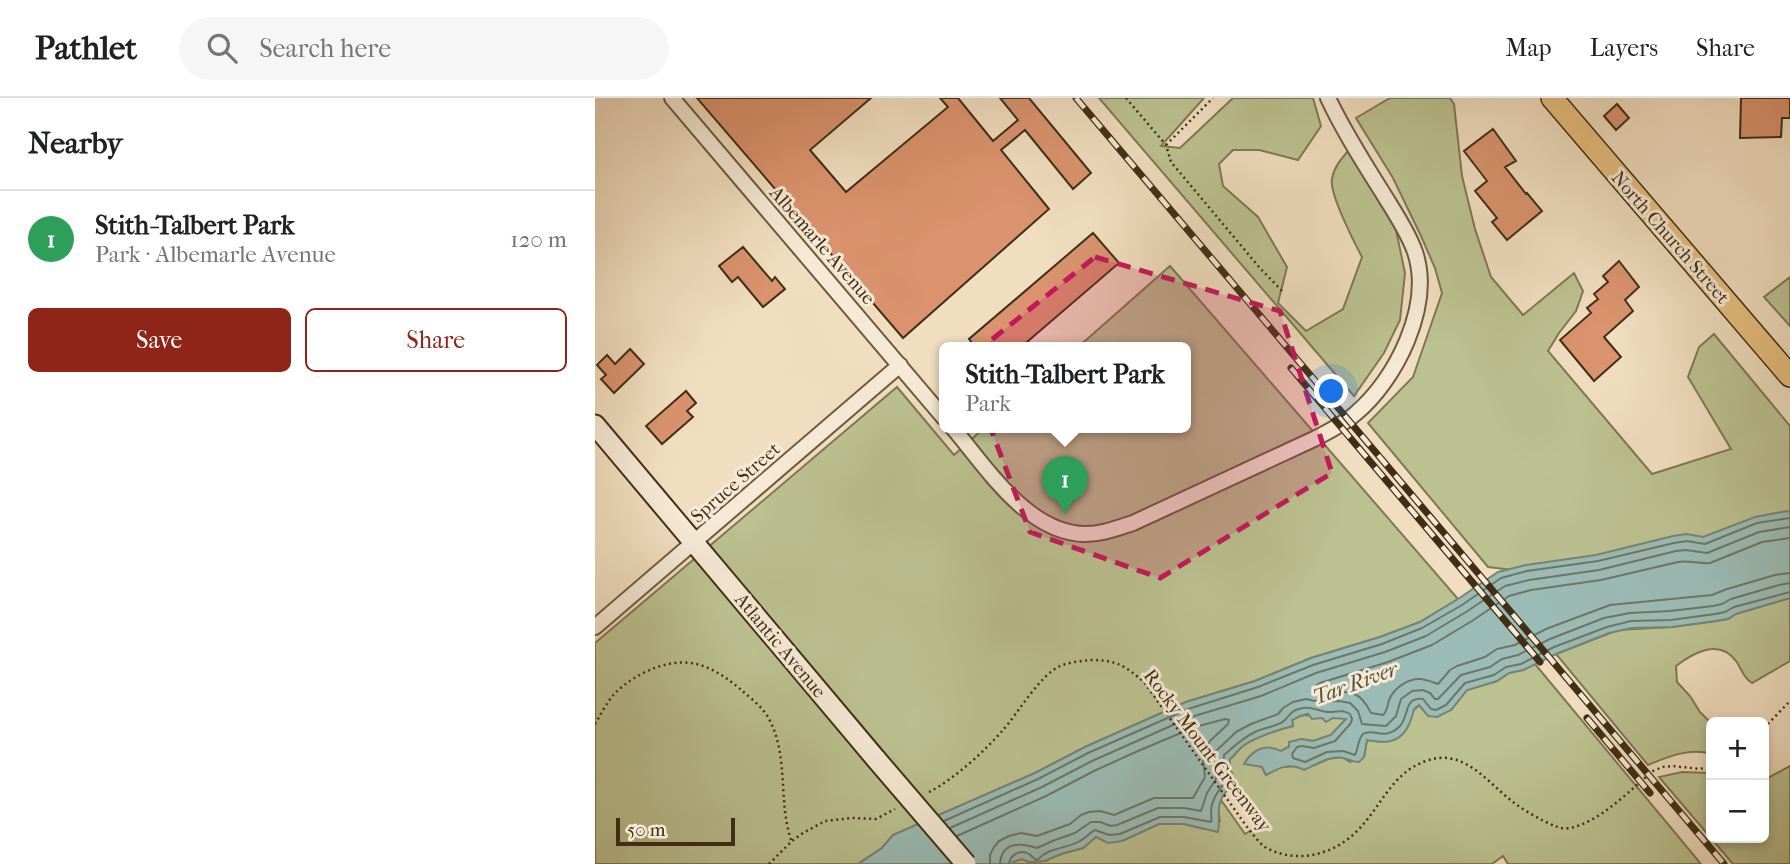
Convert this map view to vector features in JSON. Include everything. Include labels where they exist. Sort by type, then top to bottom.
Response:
[{"type":"main road","name":"North Church Street","points":[[1552,98],[1790,376]]},
{"type":"main road","name":"Atlantic Avenue","points":[[595,425],[966,864]]},
{"type":"street","name":"Albemarle Avenue","points":[[672,98],[939,412]]},
{"type":"street","points":[[957,433],[1001,485],[1028,511],[1054,527],[1084,534],[1107,532],[1133,523],[1335,429],[1356,414],[1392,371],[1403,351],[1418,301],[1419,274],[1415,252],[1401,222],[1340,124],[1328,98]]},
{"type":"street","name":"Spruce Street","points":[[595,628],[900,365]]},
{"type":"path","points":[[1126,98],[1166,145],[1171,162],[1284,293]]},
{"type":"path","points":[[1166,145],[1213,98]]},
{"type":"path","name":"Rocky Mount Greenway","points":[[922,795],[945,783],[983,750],[1003,731],[1039,684],[1057,667],[1078,661],[1101,660],[1124,665],[1144,682],[1263,846],[1279,856],[1299,860],[1311,859],[1357,832],[1396,779],[1413,766],[1429,759],[1448,758],[1462,761],[1513,802],[1558,828],[1570,828],[1597,816],[1653,771],[1673,765],[1706,767]]},
{"type":"path","points":[[595,724],[613,695],[625,684],[656,667],[678,663],[701,665],[722,674],[769,718],[782,766],[786,825],[792,841]]},
{"type":"path","points":[[1769,723],[1790,701]]},
{"type":"path","points":[[769,864],[792,841],[825,821],[876,819],[899,807]]},
{"type":"highlighted area","points":[[1095,257],[1280,311],[1332,473],[1160,578],[1030,532],[965,361]]},
{"type":"green space","points":[[1099,98],[1204,98],[1161,146],[1180,148],[1233,98],[1313,98],[1321,126],[1298,160],[1259,150],[1233,150],[1219,164],[1223,186],[1258,217],[1287,267],[1278,303],[1306,331],[1343,309],[1362,257],[1343,218],[1332,186],[1334,171],[1349,150],[1396,230],[1405,273],[1400,320],[1384,353],[1354,396]]},
{"type":"green space","points":[[1390,98],[1450,98],[1454,104],[1462,176],[1475,229],[1491,277],[1523,315],[1574,273],[1583,291],[1576,311],[1548,351],[1652,474],[1731,449],[1688,377],[1699,347],[1714,334],[1790,426],[1790,514],[1713,539],[1539,573],[1488,567],[1368,423],[1413,377],[1442,293],[1435,268],[1393,178],[1356,118]]},
{"type":"green space","points":[[1170,266],[1458,599],[1420,622],[1311,658],[1255,681],[1186,702],[1085,747],[1035,773],[893,835],[882,848],[858,864],[595,864],[595,643],[897,387],[954,455],[978,433],[1191,433],[1191,342],[1084,342]]},
{"type":"green space","points":[[1790,277],[1790,326],[1764,297]]},
{"type":"green space","points":[[1790,598],[1790,661],[1752,683],[1736,661],[1722,650],[1706,650],[1690,656],[1676,666],[1677,682],[1706,718],[1706,753],[1687,752],[1648,765],[1556,654],[1618,630],[1672,627],[1728,619],[1735,614]]},
{"type":"green space","points":[[1535,664],[1701,864],[1508,864],[1503,856],[1492,864],[1012,864],[1022,859],[1029,862],[1045,861],[1083,848],[1096,837],[1122,841],[1159,824],[1184,824],[1204,829],[1220,821],[1218,809],[1221,800],[1245,834],[1257,827],[1230,786],[1235,782],[1230,759],[1247,743],[1293,726],[1292,720],[1301,716],[1347,718],[1331,735],[1313,741],[1301,739],[1262,767],[1266,775],[1279,767],[1315,765],[1328,759],[1342,757],[1350,762],[1364,757],[1367,740],[1382,741],[1399,737],[1408,718],[1420,705],[1423,710],[1451,710],[1467,690],[1497,681],[1509,673]]},
{"type":"green space","points":[[1790,766],[1790,864],[1733,864],[1715,843],[1769,843],[1769,777]]},
{"type":"green space","points":[[1682,772],[1706,773],[1706,832],[1659,777]]},
{"type":"water","name":"Tar River","points":[[1790,512],[1790,598],[1736,614],[1728,619],[1672,627],[1632,628],[1609,633],[1523,670],[1509,673],[1497,681],[1467,690],[1451,710],[1437,717],[1428,716],[1419,705],[1414,709],[1401,736],[1388,742],[1367,740],[1364,757],[1359,762],[1333,758],[1304,770],[1289,766],[1266,775],[1262,767],[1244,764],[1259,749],[1281,751],[1289,747],[1289,742],[1301,739],[1313,741],[1331,735],[1346,719],[1333,718],[1326,722],[1322,718],[1312,719],[1308,714],[1300,716],[1292,720],[1293,726],[1253,740],[1230,759],[1230,769],[1235,782],[1220,804],[1218,832],[1184,824],[1159,824],[1122,841],[1108,843],[1096,837],[1083,848],[1045,861],[1029,862],[1022,859],[1012,864],[858,864],[882,848],[893,835],[1035,773],[1085,747],[1186,702],[1255,681],[1311,658],[1420,622],[1498,572],[1526,565],[1596,555],[1673,536],[1687,534],[1703,537],[1755,517]]},
{"type":"building","points":[[697,98],[871,98],[810,150],[846,192],[948,107],[940,98],[958,98],[993,141],[1018,120],[1000,98],[1029,98],[1091,173],[1073,189],[1025,130],[1001,150],[1049,209],[903,338]]},
{"type":"building","points":[[1741,98],[1790,98],[1790,118],[1782,118],[1781,137],[1740,138]]},
{"type":"building","points":[[1617,104],[1629,118],[1616,130],[1604,116]]},
{"type":"building","points":[[1493,129],[1516,161],[1505,167],[1542,211],[1507,240],[1492,222],[1497,218],[1475,191],[1487,181],[1464,151]]},
{"type":"building","points":[[1093,233],[1119,263],[1027,342],[971,342],[969,339]]},
{"type":"building","points":[[743,247],[772,281],[775,277],[785,289],[763,307],[738,277],[732,282],[719,266]]},
{"type":"building","points":[[1619,261],[1639,287],[1625,300],[1633,311],[1604,337],[1621,357],[1594,381],[1560,340],[1591,313],[1587,308],[1598,299],[1594,294],[1608,282],[1603,276]]},
{"type":"building","points":[[630,349],[644,364],[614,393],[601,379],[606,375],[597,365],[607,355],[615,364]]},
{"type":"building","points":[[686,391],[696,403],[687,411],[693,417],[662,444],[646,426]]},
{"type":"railway","points":[[1076,98],[1724,864]]},
{"type":"railway","points":[[1291,368],[1540,662]]},
{"type":"railway","points":[[1587,718],[1650,793]]},
{"type":"place","name":"Stith-Talbert Park","points":[[1065,514]]}]
